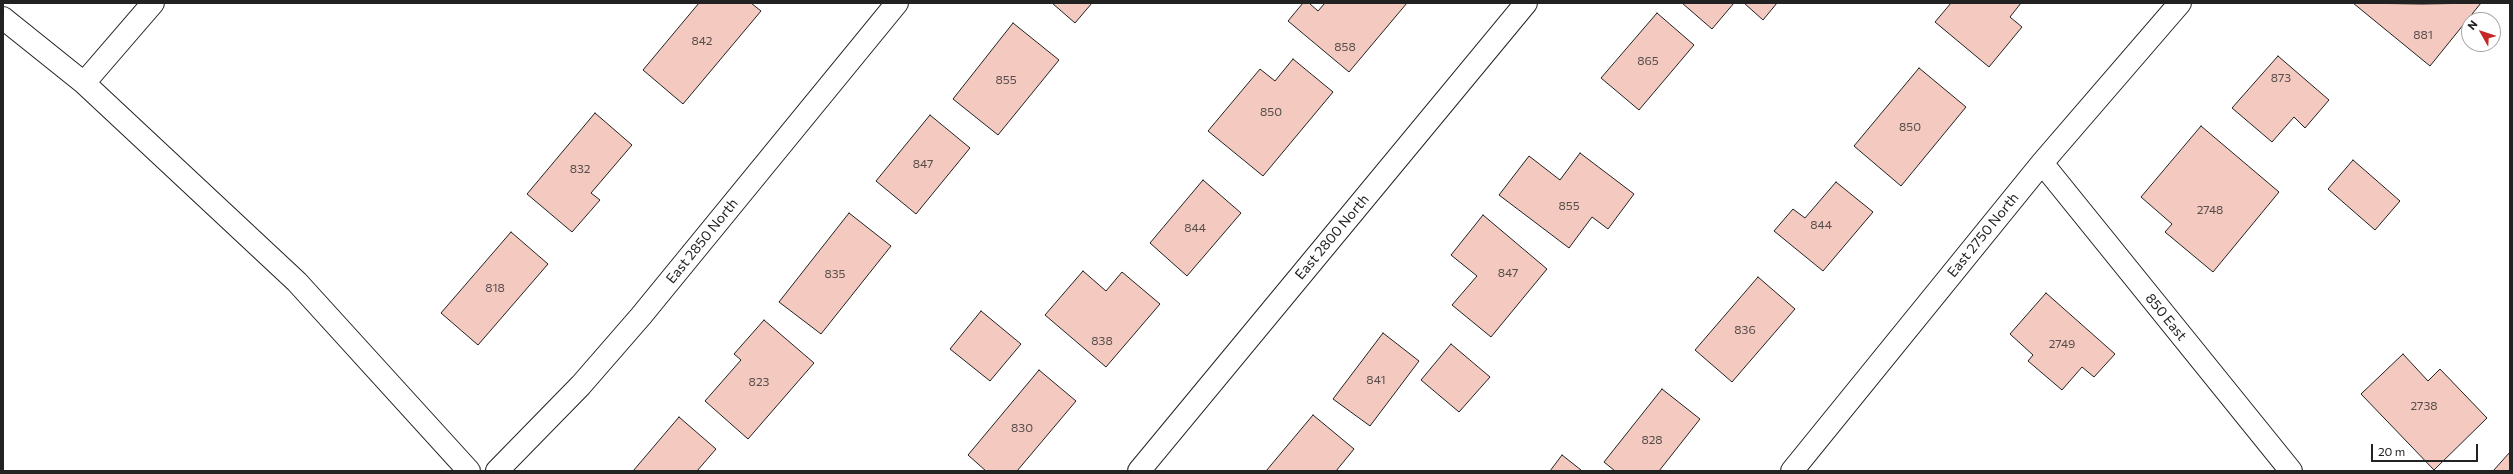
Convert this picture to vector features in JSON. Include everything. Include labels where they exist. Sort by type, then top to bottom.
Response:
[{"type":"street","points":[[84,83],[153,3]]},
{"type":"street","name":"East 2800 North","points":[[1139,471],[1526,3]]},
{"type":"street","name":"East 2750 North","points":[[1792,471],[2042,163],[2180,3]]},
{"type":"street","name":"East 2850 North","points":[[497,471],[581,385],[641,316],[892,5]]},
{"type":"street","points":[[3,18],[84,83],[297,282],[469,471]]},
{"type":"street","name":"850 East","points":[[2042,163],[2291,471]]},
{"type":"building","points":[[699,3],[751,3],[761,11],[683,104],[643,70]]},
{"type":"building","points":[[1052,3],[1092,3],[1075,23]]},
{"type":"building","points":[[1303,3],[1309,3],[1318,11],[1325,3],[1407,3],[1349,72],[1288,21]]},
{"type":"building","points":[[1682,3],[1734,3],[1712,29]]},
{"type":"building","points":[[1744,3],[1777,3],[1763,20]]},
{"type":"building","points":[[1951,3],[2021,3],[2010,17],[2022,27],[1989,67],[1935,22]]},
{"type":"building","points":[[2353,3],[2481,3],[2474,12],[2461,12],[2461,28],[2430,66]]},
{"type":"building","points":[[1657,13],[1694,45],[1639,110],[1601,78]]},
{"type":"building","points":[[1013,23],[1059,60],[998,135],[953,99]]},
{"type":"building","points":[[2278,56],[2329,100],[2305,128],[2294,117],[2272,142],[2232,108]]},
{"type":"building","points":[[1293,59],[1333,92],[1263,176],[1208,131],[1260,69],[1275,81]]},
{"type":"building","points":[[1919,68],[1966,107],[1901,186],[1854,146]]},
{"type":"building","points":[[595,113],[632,145],[591,193],[600,200],[572,232],[527,194]]},
{"type":"building","points":[[930,115],[970,148],[916,214],[876,181]]},
{"type":"building","points":[[2201,126],[2279,192],[2213,272],[2165,232],[2172,224],[2141,197]]},
{"type":"building","points":[[1580,153],[1634,194],[1608,229],[1592,217],[1569,248],[1499,195],[1529,156],[1560,180]]},
{"type":"building","points":[[2353,160],[2400,201],[2375,230],[2328,189]]},
{"type":"building","points":[[1203,180],[1241,213],[1187,276],[1150,243]]},
{"type":"building","points":[[1836,182],[1873,212],[1823,271],[1774,231],[1793,209],[1805,218]]},
{"type":"building","points":[[849,213],[891,246],[821,334],[779,302]]},
{"type":"building","points":[[1483,215],[1547,269],[1491,337],[1452,305],[1477,276],[1451,255]]},
{"type":"building","points":[[511,232],[548,264],[478,345],[441,313]]},
{"type":"building","points":[[1083,271],[1106,291],[1122,272],[1160,304],[1106,367],[1045,315]]},
{"type":"building","points":[[1758,277],[1795,309],[1732,382],[1695,350]]},
{"type":"building","points":[[2046,293],[2115,354],[2094,377],[2082,367],[2062,390],[2028,361],[2033,355],[2010,334]]},
{"type":"building","points":[[981,311],[1021,344],[990,381],[950,349]]},
{"type":"building","points":[[764,320],[814,363],[748,439],[705,401],[741,360],[734,354]]},
{"type":"building","points":[[1383,333],[1419,361],[1370,426],[1333,399]]},
{"type":"building","points":[[1451,344],[1490,377],[1459,412],[1421,380]]},
{"type":"building","points":[[2403,354],[2428,381],[2440,369],[2487,418],[2434,470],[2361,394]]},
{"type":"building","points":[[1039,370],[1076,401],[1017,471],[986,471],[968,455]]},
{"type":"building","points":[[1662,389],[1700,419],[1659,471],[1615,471],[1604,462]]},
{"type":"building","points":[[1313,415],[1354,449],[1336,471],[1266,471]]},
{"type":"building","points":[[679,417],[716,449],[697,471],[633,471]]},
{"type":"building","points":[[2510,452],[2510,471],[2493,471]]},
{"type":"building","points":[[1562,455],[1581,470],[1550,471]]}]
